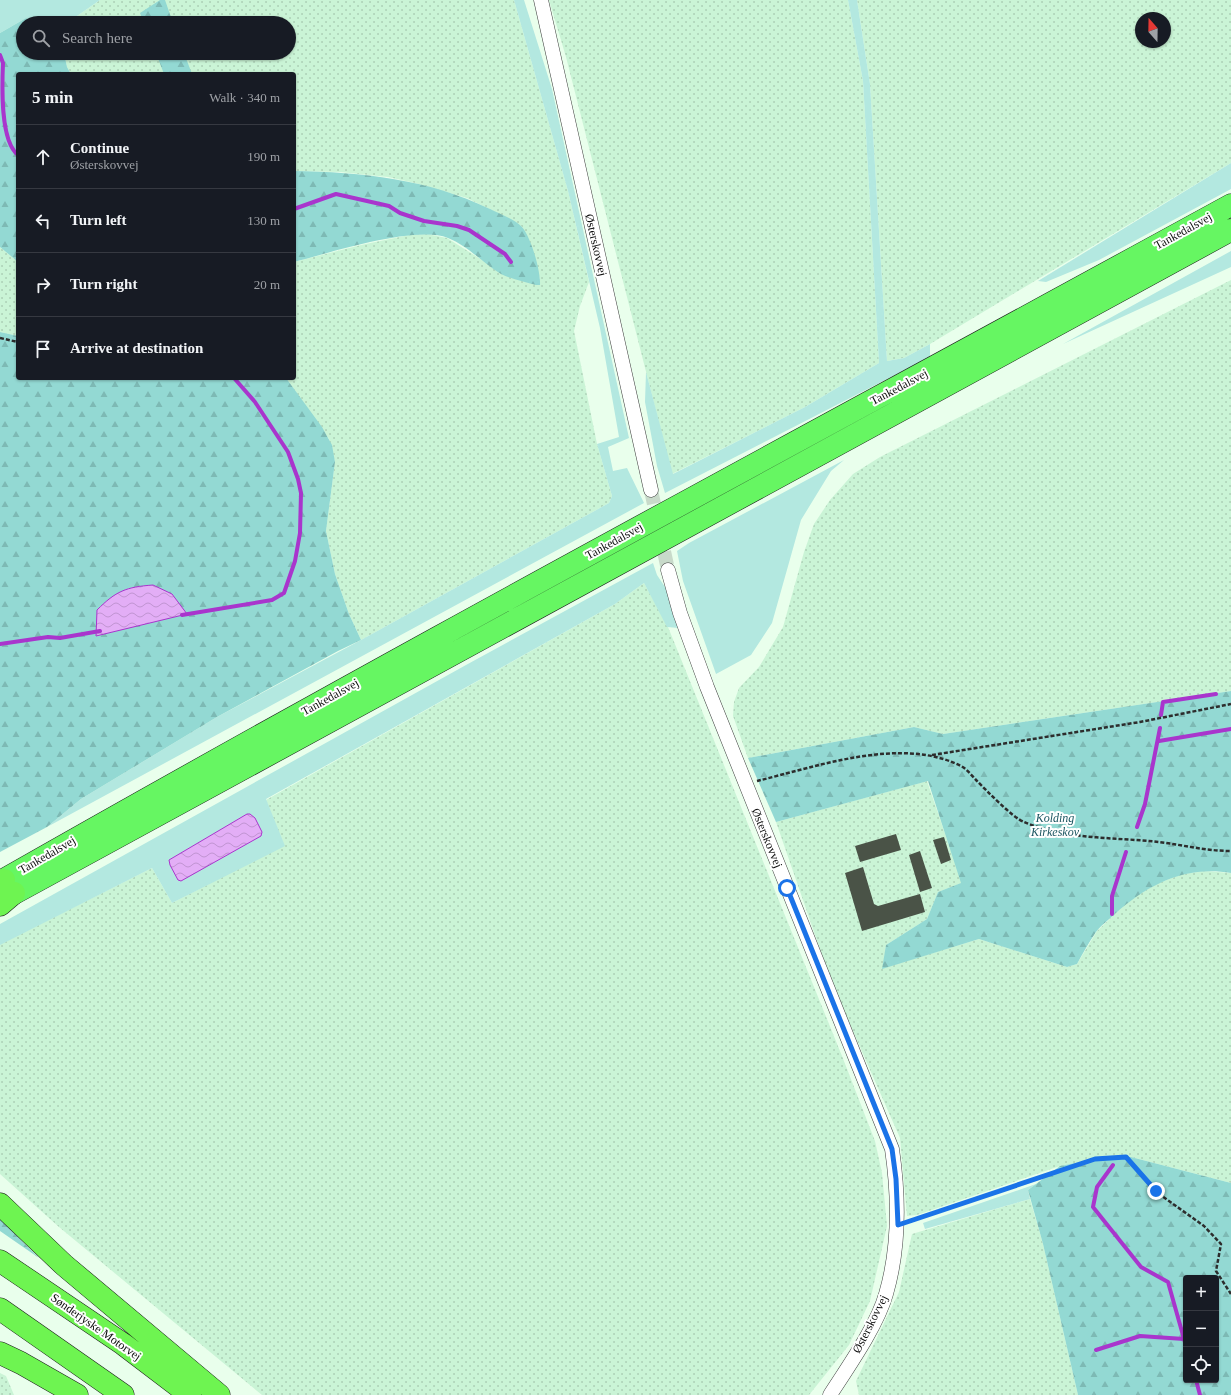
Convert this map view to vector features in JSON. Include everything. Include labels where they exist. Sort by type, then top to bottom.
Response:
[{"type":"highway","name":"Tankedalsvej","points":[[3,890],[107,820],[1231,205]]},
{"type":"highway","name":"Tankedalsvej","points":[[3,890],[1231,230]]},
{"type":"highway","points":[[0,1204],[64,1265],[219,1395]]},
{"type":"highway","name":"Sønderjyske Motorvej","points":[[0,1261],[123,1344],[190,1395]]},
{"type":"highway","points":[[0,1309],[123,1395]]},
{"type":"highway","points":[[0,1353],[28,1366],[77,1395]]},
{"type":"street","name":"Østerskovvej","points":[[540,0],[651,490]]},
{"type":"street","name":"Østerskovvej","points":[[668,570],[680,613],[745,784],[892,1149],[896,1179],[898,1225],[895,1256],[886,1295],[865,1338],[830,1395]]},
{"type":"path","points":[[0,338],[16,342]]},
{"type":"path","points":[[745,784],[827,764],[886,753],[932,755],[1140,722],[1231,704]]},
{"type":"path","points":[[932,755],[963,767],[988,793],[1023,822],[1061,832],[1160,842],[1206,850],[1231,851]]},
{"type":"path","points":[[898,1225],[1095,1159],[1126,1157],[1156,1191],[1204,1226],[1221,1244],[1216,1271],[1231,1294]]},
{"type":"green space","points":[[100,0],[514,0],[568,191],[589,282],[580,306],[574,331],[597,444],[612,496],[609,503],[361,640],[349,614],[335,574],[326,531],[335,462],[329,439],[287,380],[296,380],[296,261],[361,245],[409,235],[427,234],[447,238],[490,265],[540,279],[528,238],[522,227],[467,198],[388,177],[340,172],[296,171],[296,72],[70,72],[66,60],[296,60],[296,16],[77,16]]},
{"type":"green space","points":[[160,0],[165,0],[171,16],[141,16],[140,13]]},
{"type":"green space","points":[[549,0],[848,0],[863,81],[879,363],[805,407],[672,474],[566,57]]},
{"type":"green space","points":[[857,0],[1231,0],[1231,163],[930,344],[904,358],[887,361],[870,84]]},
{"type":"green space","points":[[16,24],[16,60],[66,60],[70,72],[16,72],[16,260],[0,247],[0,33]]},
{"type":"green space","points":[[159,60],[187,60],[191,72],[163,72]]},
{"type":"green space","points":[[296,171],[345,173],[394,179],[443,191],[490,209],[507,217],[522,227],[529,238],[535,255],[540,285],[501,274],[455,241],[433,235],[415,235],[394,238],[350,247],[296,261]]},
{"type":"green space","points":[[0,247],[16,260],[16,336],[0,332]]},
{"type":"green space","points":[[1231,280],[1231,691],[943,734],[914,727],[748,758],[733,716],[734,702],[739,688],[759,667],[783,627],[804,552],[814,524],[830,500],[853,474],[880,457]]},
{"type":"green space","points":[[0,332],[16,336],[16,380],[287,380],[322,427],[332,445],[335,462],[326,531],[335,574],[349,614],[361,640],[217,717],[81,799],[47,827],[0,852]]},
{"type":"green space","points":[[644,583],[668,627],[875,1141],[882,1173],[887,1226],[870,1301],[849,1345],[809,1395],[262,1395],[59,1227],[0,1174],[0,944],[152,868],[172,903],[284,845],[266,800],[615,604]]},
{"type":"green space","name":"Kolding Kirkeskov","points":[[1231,691],[1231,873],[1215,871],[1184,874],[1155,885],[1141,893],[1098,929],[1077,964],[1067,967],[979,939],[882,969],[886,945],[927,919],[938,892],[961,883],[928,781],[776,822],[748,758],[914,727],[943,734]]},
{"type":"green space","points":[[927,781],[962,883],[938,892],[927,919],[886,945],[883,968],[979,939],[1067,967],[1077,964],[1097,931],[1131,899],[1158,883],[1183,874],[1204,871],[1231,873],[1231,1183],[1131,1157],[1105,1157],[1060,1166],[917,1215],[907,1216],[900,1138],[831,981],[776,822]]},
{"type":"green space","points":[[1105,1157],[1131,1157],[1231,1183],[1231,1395],[1078,1395],[1043,1244],[1028,1190],[1060,1166]]},
{"type":"green space","points":[[1030,1199],[1043,1244],[1078,1395],[859,1395],[856,1381],[899,1292],[912,1234]]},
{"type":"green space","points":[[0,1219],[39,1258],[0,1231]]},
{"type":"green space","points":[[0,1373],[6,1376],[14,1395],[0,1395]]},
{"type":"shaded area","points":[[0,0],[100,0],[77,16],[16,16],[16,24],[0,33]]},
{"type":"shaded area","points":[[514,0],[524,0],[552,89],[629,438],[608,447],[613,471],[627,468],[644,503],[47,827],[81,799],[217,717],[361,640],[609,503],[612,496],[597,444],[619,437],[600,328],[568,191]]},
{"type":"shaded area","points":[[848,0],[857,0],[870,84],[887,361],[904,358],[930,344],[930,357],[665,493],[657,466],[645,402],[646,372],[673,474],[805,407],[879,363],[863,81]]},
{"type":"shaded area","points":[[1231,163],[1231,189],[1099,260],[1046,282],[1038,281]]},
{"type":"shaded area","points":[[1231,251],[1231,267],[1063,344]]},
{"type":"shaded area","points":[[844,460],[831,471],[801,520],[772,623],[751,655],[716,674],[683,581],[677,551],[689,543]]},
{"type":"shaded area","points":[[653,563],[657,575],[667,590],[679,628],[667,627],[644,583],[615,604],[266,799],[285,846],[172,903],[152,868],[0,945],[0,924],[466,665]]},
{"type":"shaded area","points":[[1036,1184],[1028,1190],[1030,1199],[925,1229],[923,1223]]},
{"type":"water","points":[[153,585],[172,594],[187,614],[96,636],[97,610],[110,598],[128,589]]},
{"type":"water","points":[[247,814],[250,814],[255,818],[262,832],[261,836],[181,881],[178,880],[169,860]]},
{"type":"building","points":[[896,834],[901,850],[860,862],[855,846]]},
{"type":"building","points":[[944,837],[951,860],[941,864],[933,840]]},
{"type":"building","points":[[920,851],[932,888],[920,892],[909,855]]},
{"type":"building","points":[[863,867],[874,904],[878,906],[920,894],[925,912],[862,931],[845,873]]},
{"type":"waterway","points":[[0,55],[3,63],[2,85],[5,126],[12,148],[16,153]]},
{"type":"waterway","points":[[296,208],[336,194],[389,206],[400,213],[424,221],[457,226],[469,230],[505,254],[511,262]]},
{"type":"waterway","points":[[182,615],[272,600],[284,593],[295,561],[300,533],[301,493],[298,479],[288,452],[255,402],[236,380]]},
{"type":"waterway","points":[[0,644],[48,637],[60,638],[100,631]]},
{"type":"waterway","points":[[1161,715],[1163,702],[1216,694]]},
{"type":"waterway","points":[[1137,827],[1145,804],[1160,728]]},
{"type":"waterway","points":[[1159,741],[1231,729]]},
{"type":"waterway","points":[[1112,914],[1112,896],[1126,852]]},
{"type":"waterway","points":[[1113,1165],[1097,1187],[1093,1207],[1141,1267],[1168,1282],[1183,1335]]},
{"type":"waterway","points":[[1096,1350],[1140,1336],[1183,1339]]},
{"type":"waterway","points":[[1197,1383],[1200,1395]]},
{"type":"tunnel","points":[[651,490],[668,570]]},
{"type":"route","points":[[787,888],[880,1114],[892,1149],[896,1179],[898,1225],[1095,1159],[1126,1157],[1156,1191]]}]
